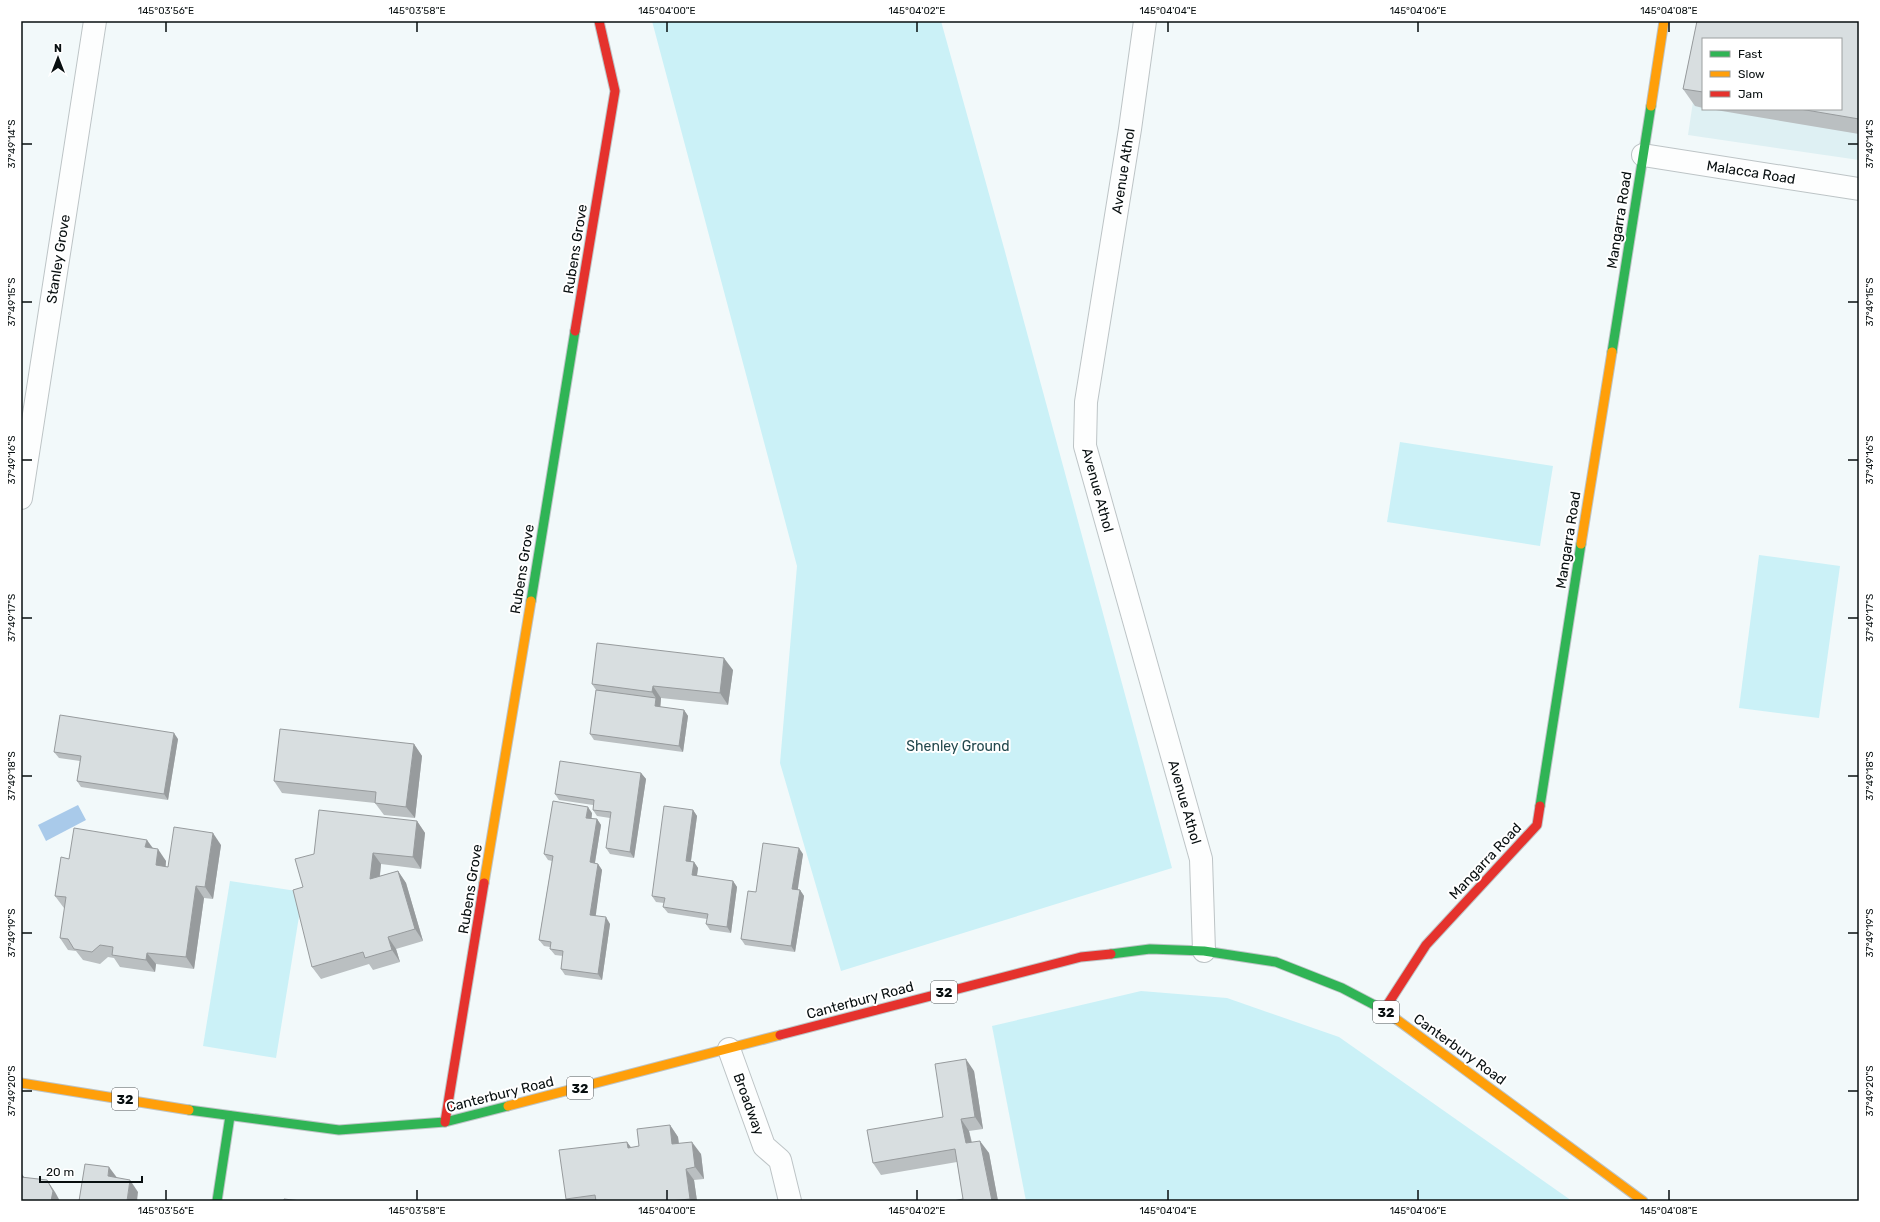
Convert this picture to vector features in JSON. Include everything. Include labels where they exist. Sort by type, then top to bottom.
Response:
[{"type":"street","name":"Stanley Grove","points":[[21,498],[95,21]]},
{"type":"street","name":"Rubens Grove","points":[[445,1122],[615,90],[599,21]]},
{"type":"street","name":"Avenue Athol","points":[[1145,21],[1129,136],[1086,402],[1085,446],[1201,859],[1204,951]]},
{"type":"street","name":"Mangarra Road","points":[[1384,1010],[1426,945],[1537,825],[1664,21]]},
{"type":"street","name":"Malacca Road","points":[[1643,155],[1859,189]]},
{"type":"street","name":"Canterbury Road","points":[[21,1083],[230,1116],[340,1130],[445,1122],[1080,957],[1150,948],[1204,951],[1276,962],[1342,988],[1384,1010],[1643,1201]]},
{"type":"street","name":"Broadway","points":[[729,1048],[764,1146],[780,1160],[790,1201]]},
{"type":"street","points":[[217,1201],[230,1116]]},
{"type":"shaded area","points":[[1705,21],[1859,21],[1859,160],[1688,135],[1702,41],[1702,110],[1842,110],[1842,38],[1702,38]]},
{"type":"shaded area","points":[[78,805],[86,820],[46,841],[38,825]]},
{"type":"green space","name":"Shenley Ground","points":[[652,21],[941,21],[1172,868],[841,971],[780,763],[797,566]]},
{"type":"green space","points":[[1400,442],[1553,466],[1540,546],[1387,522]]},
{"type":"green space","points":[[1759,555],[1840,566],[1819,718],[1739,708]]},
{"type":"green space","points":[[230,881],[303,892],[276,1058],[203,1046]]},
{"type":"green space","points":[[1141,991],[1227,998],[1339,1037],[1572,1201],[1026,1201],[992,1026]]},
{"type":"building","points":[[1697,21],[1859,21],[1859,119],[1806,110],[1842,110],[1842,38],[1702,38],[1702,92],[1683,89]]},
{"type":"building","points":[[597,643],[724,658],[720,693],[653,686],[652,692],[592,684]]},
{"type":"building","points":[[596,690],[656,698],[655,706],[684,710],[679,746],[590,734]]},
{"type":"building","points":[[60,715],[174,733],[164,794],[77,781],[81,756],[54,752]]},
{"type":"building","points":[[280,729],[414,744],[406,807],[375,803],[376,792],[274,781]]},
{"type":"building","points":[[560,761],[641,773],[630,852],[606,848],[611,812],[593,810],[594,800],[555,794]]},
{"type":"building","points":[[553,801],[588,807],[586,818],[597,819],[590,862],[598,864],[590,915],[606,917],[598,974],[561,969],[563,951],[550,949],[551,942],[539,940],[553,856],[544,854]]},
{"type":"building","points":[[664,806],[693,810],[686,861],[694,862],[692,875],[733,881],[727,927],[706,924],[708,914],[663,907],[665,898],[652,896]]},
{"type":"building","points":[[319,810],[417,821],[413,857],[373,853],[370,879],[398,871],[415,929],[388,937],[392,950],[365,958],[363,952],[312,967],[293,890],[303,887],[295,859],[314,854]]},
{"type":"building","points":[[174,827],[213,833],[205,887],[196,886],[186,957],[147,953],[146,960],[112,955],[113,947],[100,945],[92,952],[74,949],[68,939],[60,938],[66,897],[55,896],[61,857],[69,859],[74,828],[147,840],[145,847],[158,849],[156,865],[168,867]]},
{"type":"building","points":[[763,843],[799,848],[792,889],[800,890],[791,946],[741,939],[748,891],[756,892]]},
{"type":"building","points":[[966,1059],[975,1117],[961,1119],[966,1143],[980,1141],[992,1201],[953,1201],[963,1199],[955,1149],[873,1163],[867,1130],[943,1117],[935,1064]]},
{"type":"building","points":[[670,1125],[672,1144],[692,1142],[695,1167],[686,1169],[690,1199],[670,1201],[596,1201],[595,1195],[566,1199],[559,1150],[627,1142],[628,1148],[639,1146],[637,1129]]},
{"type":"building","points":[[85,1164],[109,1167],[108,1176],[130,1180],[127,1201],[79,1201]]},
{"type":"building","points":[[21,1177],[47,1180],[53,1191],[51,1201],[21,1201]]},
{"type":"building","points":[[284,1199],[301,1201],[284,1201]]},
{"type":"traffic: fast","points":[[1612,352],[1651,106]]},
{"type":"traffic: fast","points":[[531,601],[575,331]]},
{"type":"traffic: fast","points":[[1540,806],[1581,544]]},
{"type":"traffic: fast","points":[[1111,954],[1150,949],[1204,951],[1276,962],[1342,988],[1384,1010],[1396,1019]]},
{"type":"traffic: fast","points":[[189,1110],[339,1130],[445,1122],[508,1106]]},
{"type":"traffic: fast","points":[[217,1201],[230,1116]]},
{"type":"traffic: slow","points":[[1651,106],[1664,21]]},
{"type":"traffic: slow","points":[[1581,544],[1612,352]]},
{"type":"traffic: slow","points":[[484,883],[531,601]]},
{"type":"traffic: slow","points":[[1396,1019],[1643,1201]]},
{"type":"traffic: slow","points":[[508,1106],[780,1035]]},
{"type":"traffic: slow","points":[[21,1083],[189,1110]]},
{"type":"traffic: jam","points":[[575,331],[615,91],[599,21]]},
{"type":"traffic: jam","points":[[1384,1010],[1426,945],[1537,825],[1540,806]]},
{"type":"traffic: jam","points":[[445,1122],[484,883]]},
{"type":"traffic: jam","points":[[780,1035],[1081,957],[1111,954]]}]
